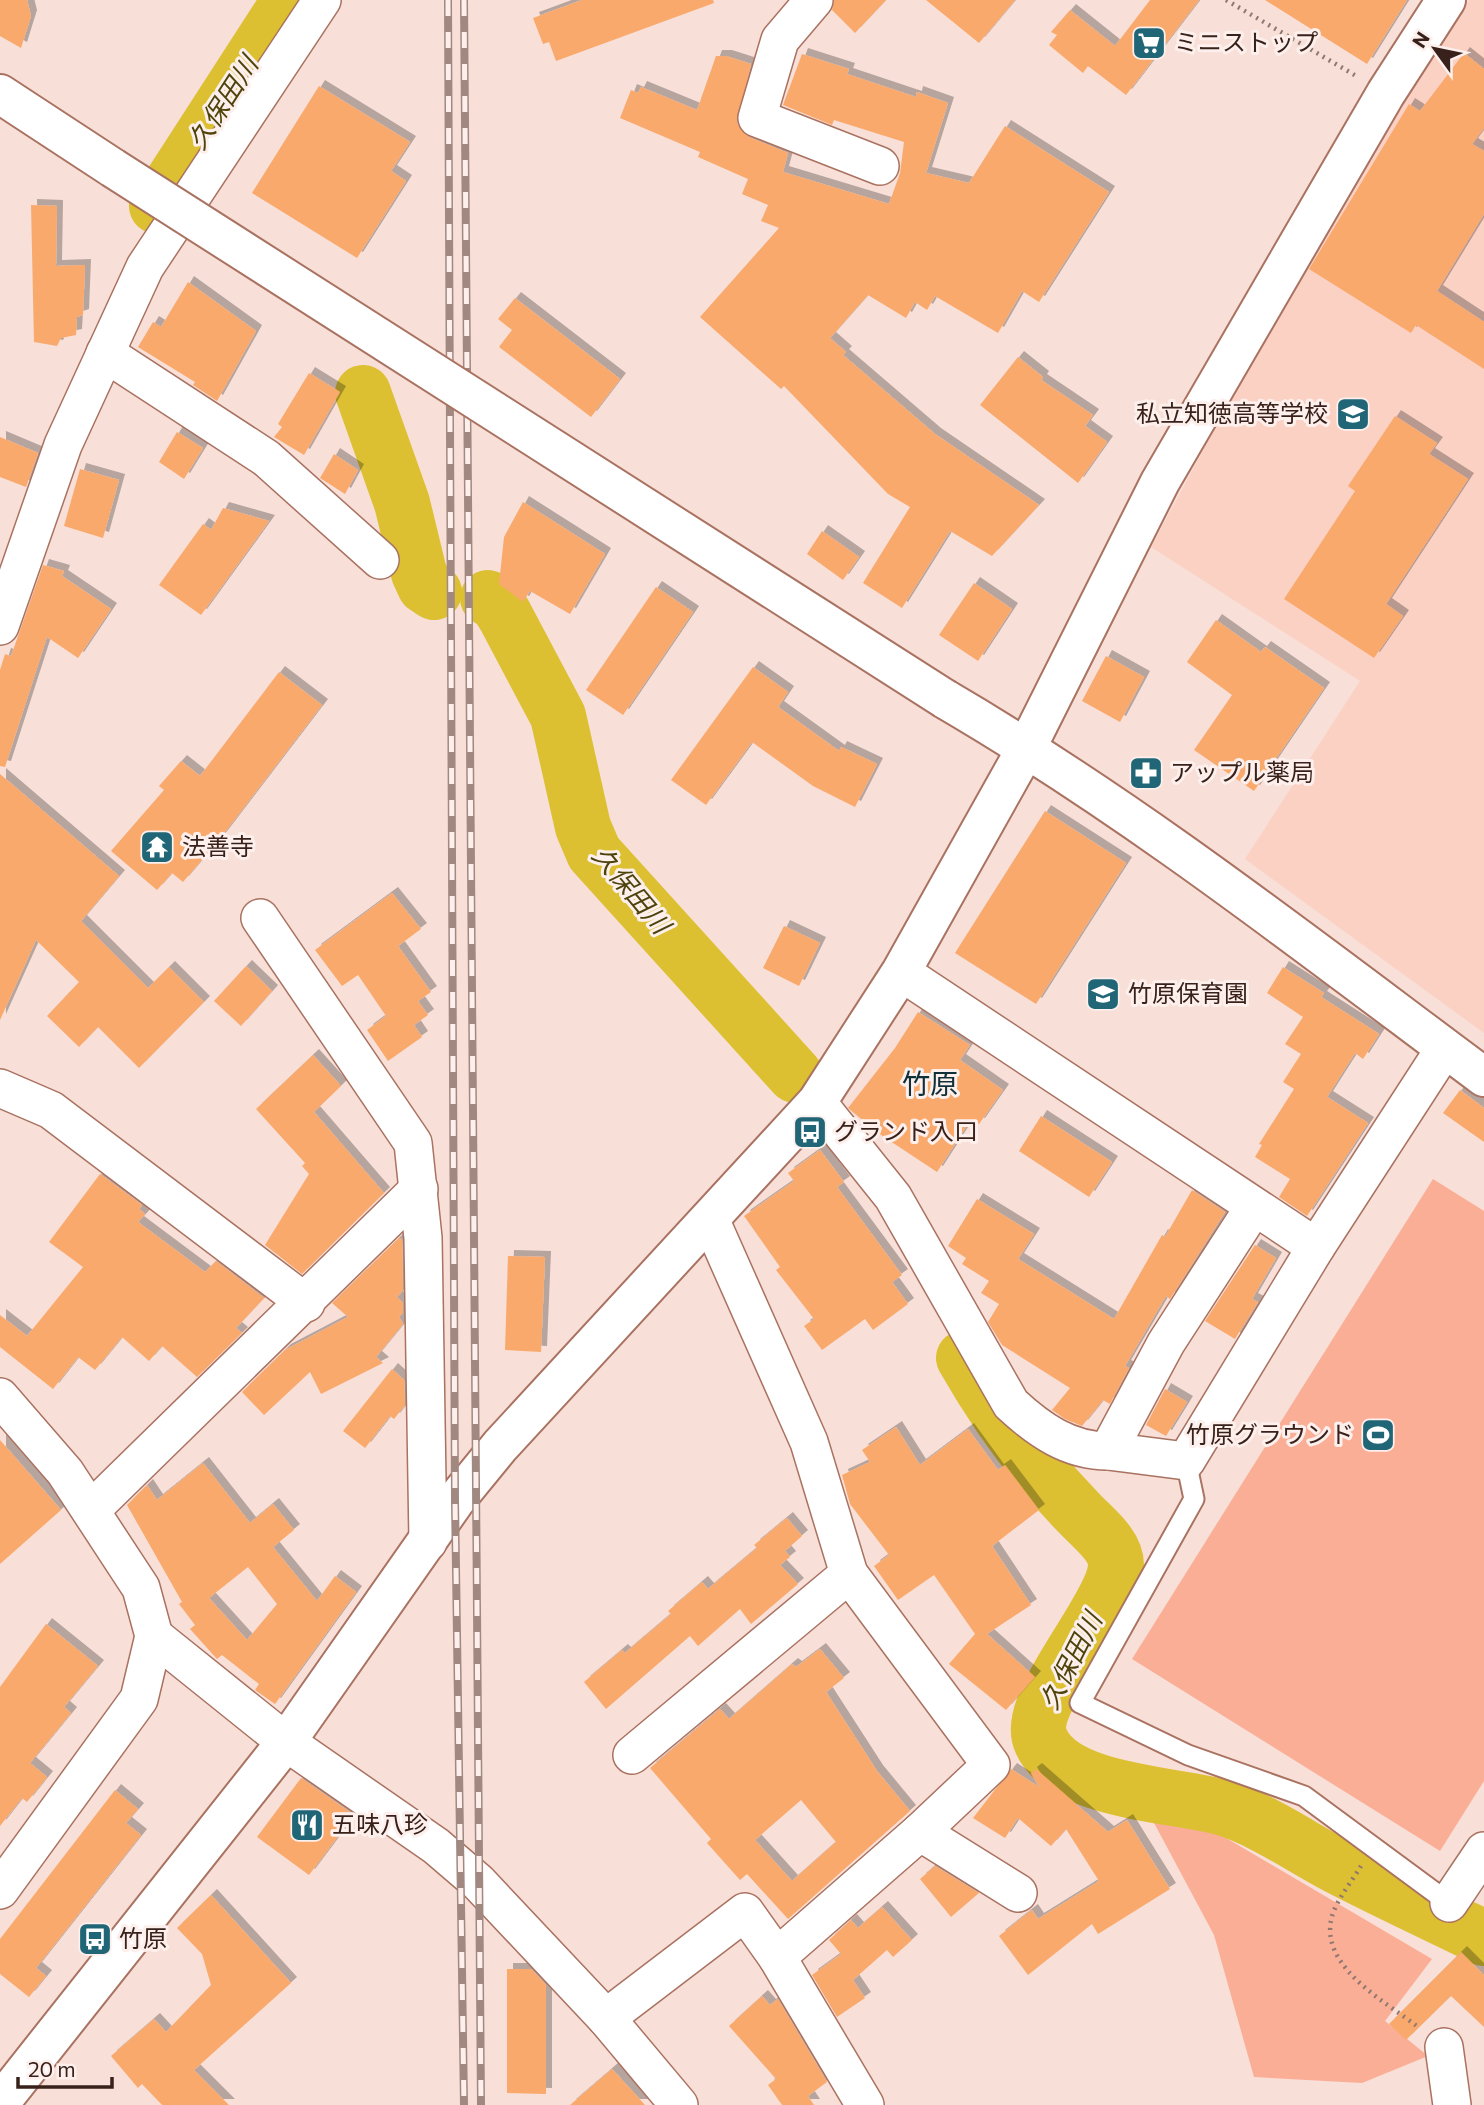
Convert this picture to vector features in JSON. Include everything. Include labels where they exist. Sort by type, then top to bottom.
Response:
[{"type":"street","points":[[4,601],[62,445],[145,267],[323,0]]},
{"type":"street","points":[[814,0],[780,40],[757,118],[880,166]]},
{"type":"street","points":[[0,2103],[286,1742],[455,1500],[500,1446],[817,1102],[901,972],[1027,747],[1160,482],[1386,93],[1446,0]]},
{"type":"street","points":[[0,94],[945,699],[1027,747],[1230,887],[1484,1077]]},
{"type":"street","points":[[105,353],[266,458],[380,560]]},
{"type":"street","points":[[260,918],[413,1143],[423,1238],[428,1542]]},
{"type":"street","points":[[901,972],[1316,1247]]},
{"type":"street","points":[[817,1102],[893,1197],[1011,1404],[1032,1424],[1083,1451],[1108,1451],[1186,1461],[1316,1247],[1446,1048]]},
{"type":"street","points":[[0,1088],[51,1110],[306,1303]]},
{"type":"street","points":[[90,1510],[306,1303],[419,1189]]},
{"type":"street","points":[[1108,1451],[1166,1343],[1254,1207]]},
{"type":"street","points":[[710,1219],[809,1442],[849,1574],[991,1765],[920,1832],[777,1957]]},
{"type":"street","points":[[0,1398],[65,1472],[141,1588],[154,1636],[139,1699],[0,1890]]},
{"type":"street","points":[[632,1755],[849,1574]]},
{"type":"street","points":[[154,1636],[286,1742],[436,1846],[478,1882],[606,2018],[680,2105]]},
{"type":"street","points":[[920,1832],[1018,1892]]},
{"type":"street","points":[[1450,1903],[1484,1851]]},
{"type":"street","points":[[606,2018],[745,1912],[777,1957],[865,2105]]},
{"type":"street","points":[[1444,2047],[1452,2105]]},
{"type":"lane","points":[[1186,1461],[1194,1499],[1080,1703],[1188,1755],[1304,1796],[1450,1903]]},
{"type":"path","points":[[1226,0],[1386,93]]},
{"type":"path","points":[[1373,1845],[1332,1914],[1331,1945],[1346,1970],[1444,2047]]},
{"type":"shaded area","name":"私立知徳高等学校","points":[[1469,0],[1484,0],[1484,1033],[1245,859],[1360,681],[1151,547],[1295,280],[1388,123]]},
{"type":"shaded area","name":"竹原グラウンド","points":[[1433,1179],[1484,1211],[1484,1781],[1440,1851],[1132,1659]]},
{"type":"shaded area","points":[[1192,1818],[1432,1959],[1385,2021],[1428,2056],[1362,2083],[1254,2077],[1214,1935],[1153,1821]]},
{"type":"building","points":[[0,0],[27,0],[31,16],[21,48],[0,36]]},
{"type":"building","points":[[582,0],[713,0],[714,3],[556,61],[549,42],[543,44],[533,18]]},
{"type":"building","points":[[834,0],[886,0],[855,33],[832,10]]},
{"type":"building","points":[[926,0],[1015,0],[979,43]]},
{"type":"building","points":[[1150,0],[1199,0],[1126,95],[1088,66],[1083,73],[1049,45],[1057,35],[1051,32],[1070,10],[1115,46]]},
{"type":"building","points":[[1265,0],[1407,0],[1367,64]]},
{"type":"building","points":[[1464,53],[1484,69],[1484,128],[1472,144],[1484,151],[1484,214],[1437,291],[1484,322],[1484,369],[1416,325],[1411,333],[1309,269],[1409,104],[1420,111]]},
{"type":"building","points":[[802,54],[849,69],[847,74],[916,97],[917,92],[948,103],[926,173],[969,183],[1005,126],[1109,192],[1039,302],[1022,291],[998,333],[935,296],[927,310],[915,302],[906,318],[868,295],[830,338],[846,352],[843,355],[935,434],[1039,505],[992,556],[950,531],[902,608],[863,583],[910,507],[888,494],[784,386],[781,389],[700,317],[779,228],[761,221],[768,205],[742,194],[748,179],[698,157],[700,152],[620,118],[631,90],[638,93],[641,87],[697,110],[716,56],[726,56],[751,64],[737,123],[749,137],[788,153],[783,172],[889,204],[900,173],[904,142],[834,120],[832,125],[783,105]]},
{"type":"building","points":[[319,86],[410,142],[391,171],[406,181],[357,258],[252,193]]},
{"type":"building","points":[[31,205],[57,206],[56,266],[85,265],[83,315],[77,317],[76,335],[61,338],[57,346],[34,342]]},
{"type":"building","points":[[188,282],[256,331],[217,401],[193,385],[195,382],[138,347],[153,322],[161,327]]},
{"type":"building","points":[[515,298],[620,379],[591,417],[499,347],[512,330],[498,319]]},
{"type":"building","points":[[1018,357],[1043,377],[1041,380],[1093,415],[1085,426],[1107,442],[1078,483],[980,405]]},
{"type":"building","points":[[309,373],[340,392],[304,455],[274,437],[282,427],[278,424]]},
{"type":"building","points":[[1395,416],[1437,443],[1429,454],[1468,479],[1386,604],[1403,616],[1374,658],[1284,599],[1355,491],[1348,486]]},
{"type":"building","points":[[177,432],[203,448],[184,479],[159,462]]},
{"type":"building","points":[[0,437],[38,453],[26,487],[0,477]]},
{"type":"building","points":[[334,454],[358,470],[345,494],[320,478]]},
{"type":"building","points":[[80,469],[119,480],[103,538],[64,526]]},
{"type":"building","points":[[523,502],[605,554],[570,614],[530,591],[523,602],[499,584],[504,537]]},
{"type":"building","points":[[223,508],[269,521],[201,615],[159,585],[203,524],[211,530]]},
{"type":"building","points":[[822,531],[859,557],[843,580],[807,554]]},
{"type":"building","points":[[43,565],[64,571],[62,576],[111,609],[78,658],[47,637],[5,767],[0,766],[0,670],[5,654],[11,656]]},
{"type":"building","points":[[974,583],[1012,609],[978,661],[939,635]]},
{"type":"building","points":[[656,587],[693,612],[623,715],[586,690]]},
{"type":"building","points":[[1216,620],[1261,652],[1265,647],[1324,688],[1254,791],[1194,750],[1232,695],[1187,662]]},
{"type":"building","points":[[1106,656],[1144,677],[1120,722],[1082,701]]},
{"type":"building","points":[[753,667],[788,692],[778,707],[839,751],[841,747],[877,764],[855,807],[813,786],[752,742],[706,805],[671,780]]},
{"type":"building","points":[[279,672],[322,705],[222,836],[183,882],[172,873],[157,890],[111,851],[164,790],[159,786],[181,761],[200,776]]},
{"type":"building","points":[[0,774],[119,876],[81,921],[148,988],[169,967],[204,1002],[139,1068],[98,1027],[79,1047],[47,1016],[79,982],[36,940],[0,1020]]},
{"type":"building","points":[[1045,811],[1126,863],[1036,1004],[955,953]]},
{"type":"building","points":[[392,893],[421,929],[398,946],[431,992],[418,1001],[428,1015],[414,1025],[422,1037],[388,1061],[367,1030],[386,1016],[358,975],[342,986],[315,950]]},
{"type":"building","points":[[784,926],[820,943],[799,986],[763,968]]},
{"type":"building","points":[[246,966],[272,991],[241,1026],[214,1001]]},
{"type":"building","points":[[1283,967],[1324,993],[1321,997],[1379,1034],[1363,1059],[1355,1053],[1327,1097],[1368,1123],[1307,1216],[1279,1197],[1290,1179],[1255,1157],[1262,1145],[1259,1144],[1294,1089],[1283,1082],[1301,1054],[1285,1044],[1303,1017],[1267,993]]},
{"type":"building","points":[[918,1012],[970,1045],[960,1060],[1003,1090],[979,1124],[971,1119],[937,1172],[878,1133],[848,1108],[895,1048]]},
{"type":"building","points":[[313,1055],[341,1086],[314,1112],[384,1193],[302,1274],[265,1245],[309,1174],[302,1166],[305,1163],[256,1109]]},
{"type":"building","points":[[1460,1090],[1484,1108],[1484,1142],[1443,1113]]},
{"type":"building","points":[[1041,1116],[1112,1162],[1089,1197],[1019,1151]]},
{"type":"building","points":[[820,1150],[844,1182],[837,1187],[902,1275],[892,1282],[908,1304],[873,1330],[865,1319],[822,1350],[804,1326],[814,1319],[776,1270],[780,1267],[744,1216],[794,1181],[788,1173]]},
{"type":"building","points":[[100,1174],[142,1205],[139,1209],[145,1214],[138,1222],[205,1272],[216,1261],[264,1298],[236,1328],[242,1333],[197,1377],[162,1346],[149,1361],[122,1337],[95,1370],[78,1357],[53,1389],[0,1347],[0,1315],[27,1336],[83,1267],[49,1242]]},
{"type":"building","points":[[1192,1190],[1225,1212],[1170,1299],[1166,1296],[1125,1366],[1129,1368],[1110,1404],[1103,1400],[1082,1426],[1065,1419],[1052,1410],[1070,1388],[1002,1345],[988,1322],[999,1304],[981,1293],[989,1281],[962,1264],[966,1258],[948,1246],[977,1199],[1034,1234],[1018,1259],[1114,1319],[1162,1235],[1165,1237]]},
{"type":"building","points":[[399,1238],[402,1240],[403,1290],[397,1297],[403,1303],[403,1313],[399,1317],[403,1324],[376,1357],[383,1363],[321,1394],[310,1372],[264,1415],[242,1392],[285,1350],[348,1317],[332,1303]]},
{"type":"building","points":[[1255,1245],[1276,1258],[1252,1299],[1258,1302],[1235,1339],[1205,1321]]},
{"type":"building","points":[[508,1256],[545,1257],[541,1352],[505,1350]]},
{"type":"building","points":[[392,1369],[404,1380],[405,1405],[394,1419],[390,1416],[365,1448],[343,1431]]},
{"type":"building","points":[[1165,1389],[1187,1402],[1166,1436],[1146,1425]]},
{"type":"building","points":[[896,1427],[920,1465],[968,1429],[998,1470],[1005,1465],[1039,1510],[992,1546],[1031,1605],[987,1634],[1035,1677],[1006,1710],[949,1664],[975,1634],[934,1575],[898,1600],[874,1566],[889,1555],[850,1504],[842,1475],[870,1462],[862,1450]]},
{"type":"building","points":[[0,1440],[61,1510],[0,1564]]},
{"type":"building","points":[[203,1463],[250,1523],[273,1504],[294,1530],[273,1547],[317,1601],[335,1576],[356,1592],[275,1704],[255,1690],[259,1684],[222,1655],[217,1659],[190,1629],[195,1625],[179,1604],[182,1602],[127,1505],[147,1485],[157,1500]],"holes":[[[248,1567],[277,1604],[247,1640],[209,1598]]]},
{"type":"building","points":[[787,1518],[802,1536],[785,1551],[790,1557],[780,1565],[798,1584],[751,1624],[740,1609],[698,1646],[690,1636],[606,1709],[584,1682],[622,1650],[625,1653],[671,1614],[668,1611],[702,1582],[708,1589],[757,1548],[754,1545]]},
{"type":"building","points":[[46,1624],[98,1666],[64,1707],[71,1713],[30,1763],[47,1777],[27,1802],[22,1798],[0,1826],[0,1687]]},
{"type":"building","points":[[820,1649],[844,1678],[826,1692],[877,1771],[910,1811],[788,1919],[747,1874],[740,1880],[707,1843],[711,1839],[650,1768],[720,1709],[729,1719],[792,1664],[796,1667]],"holes":[[[801,1800],[836,1842],[792,1881],[755,1840]]]},
{"type":"building","points":[[1011,1769],[1039,1787],[1031,1773],[1036,1769],[1108,1832],[1127,1820],[1170,1889],[1098,1934],[1092,1924],[1028,1975],[999,1936],[1032,1910],[1038,1919],[1099,1881],[1066,1829],[1051,1846],[1018,1818],[1005,1838],[973,1818]]},
{"type":"building","name":"五味八珍","points":[[301,1778],[354,1815],[309,1875],[257,1837]]},
{"type":"building","points":[[115,1790],[138,1809],[126,1823],[141,1835],[36,1968],[46,1976],[29,1997],[0,1974],[0,1939]]},
{"type":"building","points":[[935,1866],[979,1893],[951,1917],[920,1879]]},
{"type":"building","points":[[211,1895],[291,1983],[194,2070],[229,2105],[162,2105],[142,2084],[138,2088],[111,2056],[154,2019],[166,2032],[211,1985],[202,1954],[177,1928]]},
{"type":"building","points":[[882,1907],[912,1940],[893,1957],[887,1950],[853,1980],[865,1998],[837,2017],[812,1975],[841,1954],[829,1940],[851,1920],[858,1928]]},
{"type":"building","points":[[1461,1952],[1484,1975],[1484,2027],[1451,1996],[1406,2040],[1389,2024]]},
{"type":"building","points":[[507,1969],[531,1969],[546,1985],[546,2094],[507,2093]]},
{"type":"building","points":[[762,1996],[770,2005],[778,1999],[827,2082],[808,2096],[814,2105],[782,2105],[768,2085],[776,2079],[729,2026]]},
{"type":"building","points":[[612,2069],[645,2105],[570,2105]]},
{"type":"waterway","name":"久保田川","points":[[157,206],[290,0]]},
{"type":"waterway","name":"久保田川","points":[[363,393],[402,503],[419,573],[425,586],[434,592]]},
{"type":"waterway","name":"久保田川","points":[[488,598],[497,603],[505,616],[558,716],[583,827],[594,853],[795,1075]]},
{"type":"waterway","name":"久保田川","points":[[964,1358],[1017,1440],[1047,1478],[1103,1537],[1115,1558],[1112,1583],[1102,1605],[1045,1703],[1039,1724],[1041,1741],[1054,1758],[1073,1771],[1097,1781],[1239,1813],[1323,1859],[1484,1938]]},
{"type":"railway","points":[[448,0],[455,1501],[464,2105]]},
{"type":"railway","points":[[464,0],[481,2105]]},
{"type":"place","name":"ミニストップ","points":[[1149,43]]},
{"type":"place","name":"私立知徳高等学校","points":[[1353,414]]},
{"type":"place","name":"アップル薬局","points":[[1146,773]]},
{"type":"place","name":"法善寺","points":[[157,847]]},
{"type":"place","name":"竹原保育園","points":[[1103,994]]},
{"type":"place","name":"グランド入口","points":[[810,1132]]},
{"type":"place","name":"竹原グラウンド","points":[[1378,1435]]},
{"type":"place","name":"五味八珍","points":[[307,1825]]},
{"type":"place","name":"竹原","points":[[95,1939]]},
{"type":"district","name":"竹原","points":[[930,1084]]}]
